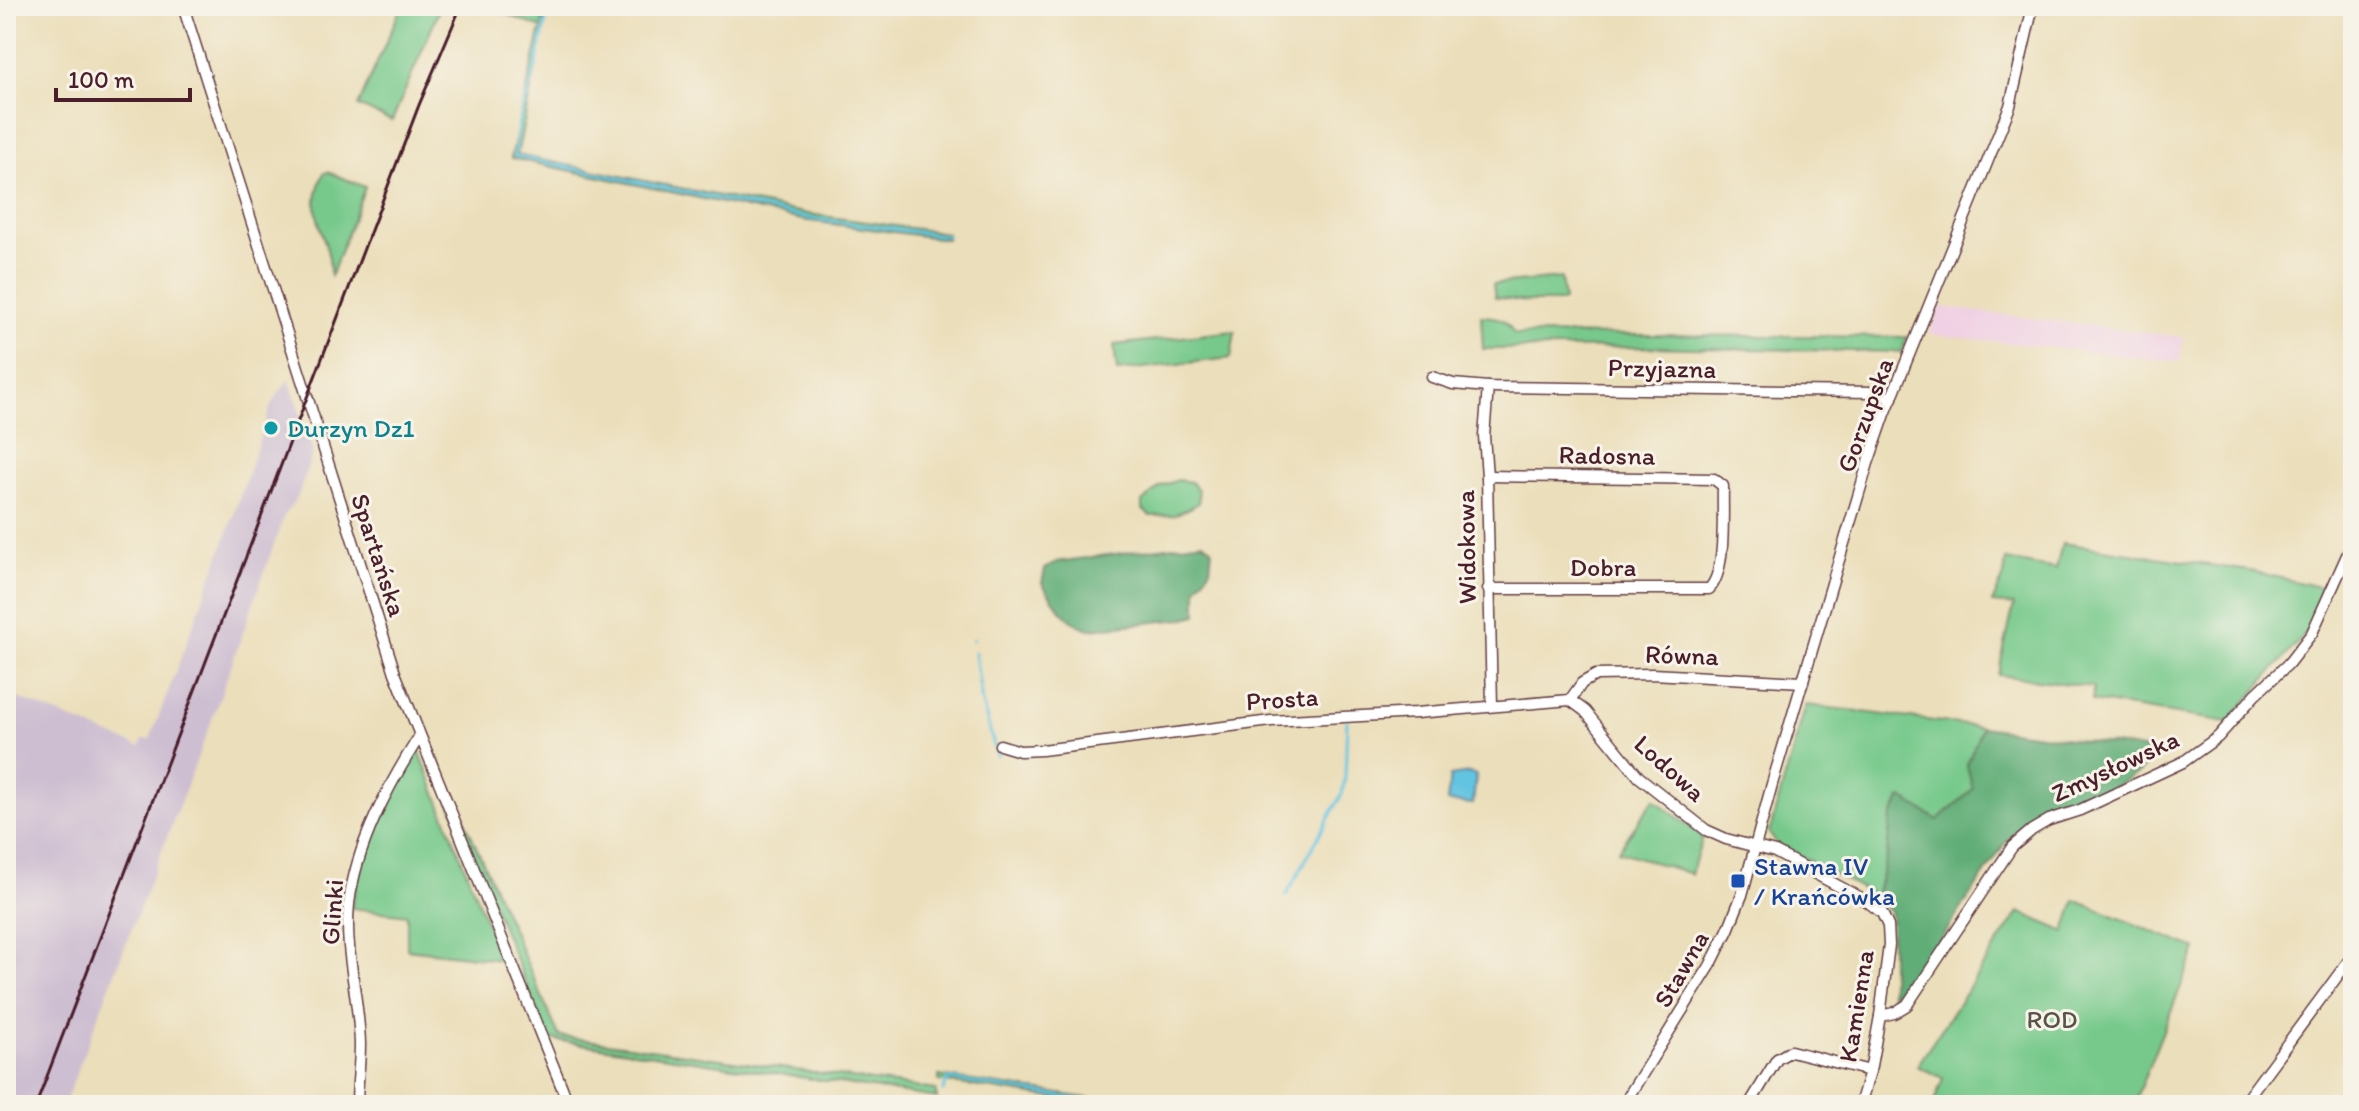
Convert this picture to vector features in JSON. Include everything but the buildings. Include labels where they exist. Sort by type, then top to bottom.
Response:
[{"type":"street","name":"Spartańska","points":[[183,6],[395,673],[569,1105]]},
{"type":"street","name":"Gorzupska","points":[[1756,845],[1868,463],[2010,106],[2033,6]]},
{"type":"street","name":"Przyjazna","points":[[1432,377],[1453,384],[1488,387],[1873,392],[1892,398]]},
{"type":"street","name":"Widokowa","points":[[1488,387],[1484,436],[1492,706]]},
{"type":"street","name":"Radosna","points":[[1487,476],[1714,479],[1723,486],[1716,583]]},
{"type":"street","name":"Zmysłowska","points":[[1880,1016],[1894,1013],[1907,1005],[2012,847],[2023,837],[2049,820],[2080,810],[2183,762],[2226,730],[2255,695],[2288,664],[2312,633],[2353,542]]},
{"type":"street","name":"Dobra","points":[[1488,589],[1709,589],[1716,583]]},
{"type":"street","name":"Równa","points":[[1570,700],[1582,683],[1596,675],[1652,674],[1803,682]]},
{"type":"street","name":"Prosta","points":[[1000,745],[1020,751],[1042,750],[1229,725],[1570,700]]},
{"type":"street","name":"Lodowa","points":[[1570,700],[1585,711],[1623,760],[1669,802],[1706,830],[1726,839],[1756,845]]},
{"type":"street","name":"Glinki","points":[[357,1105],[360,1045],[349,948],[349,904],[378,811],[419,737]]},
{"type":"street","name":"Kamienna","points":[[1756,845],[1868,902],[1882,913],[1888,926],[1889,945],[1880,1016],[1860,1105]]},
{"type":"street","name":"Stawna","points":[[1623,1105],[1723,942],[1742,895],[1756,845]]},
{"type":"street","points":[[2242,1105],[2353,955]]},
{"type":"street","points":[[1749,1105],[1777,1059],[1790,1052],[1870,1071]]},
{"type":"shaded area","points":[[1940,307],[2183,337],[2180,362],[1929,334]]},
{"type":"shaded area","points":[[289,379],[313,452],[298,496],[284,516],[209,728],[64,1105],[6,1105],[6,693],[140,747],[143,739],[150,739],[221,552],[272,403]]},
{"type":"green space","points":[[402,6],[441,6],[392,121],[358,106]]},
{"type":"green space","points":[[486,6],[547,6],[541,28]]},
{"type":"green space","points":[[544,29],[517,155],[808,214],[947,233],[947,239],[803,220],[511,158],[540,32]]},
{"type":"green space","points":[[324,173],[365,187],[331,276],[316,206],[319,186]]},
{"type":"green space","points":[[1561,278],[1564,301],[1526,302],[1495,297],[1493,284]]},
{"type":"green space","points":[[1481,316],[1501,319],[1514,334],[1907,337],[1901,352],[1642,347],[1483,349]]},
{"type":"green space","points":[[1235,331],[1231,358],[1117,371],[1114,345]]},
{"type":"green space","points":[[1178,480],[1191,482],[1198,490],[1199,503],[1175,515],[1150,516],[1142,509],[1142,502],[1161,486]]},
{"type":"green space","points":[[1203,542],[1212,548],[1210,570],[1197,588],[1197,615],[1182,619],[1090,629],[1068,618],[1042,583],[1045,569],[1056,562]]},
{"type":"green space","points":[[2062,543],[2256,572],[2327,589],[2307,632],[2228,722],[2092,701],[2093,687],[1998,675],[2014,605],[1992,603],[2004,576],[2006,560],[2056,569]]},
{"type":"green space","points":[[1806,705],[1982,727],[1967,765],[1973,789],[1938,821],[1901,798],[1891,817],[1887,855],[1876,896],[1778,845],[1769,833]]},
{"type":"green space","points":[[1982,727],[2157,751],[2140,772],[2091,800],[2074,801],[2043,810],[2021,825],[2005,843],[1933,951],[1891,997],[1891,913],[1876,897],[1887,855],[1891,817],[1902,798],[1938,820],[1973,789],[1967,765]]},
{"type":"green space","points":[[433,748],[559,1036],[935,1090],[937,1098],[549,1039],[431,756]]},
{"type":"green space","points":[[416,749],[419,750],[501,960],[407,949],[407,915],[351,908],[363,858],[384,805]]},
{"type":"green space","points":[[1654,799],[1703,837],[1691,874],[1618,851]]},
{"type":"green space","name":"ROD","points":[[2075,900],[2196,949],[2133,1105],[1933,1105],[1943,1078],[1917,1066],[2019,912],[2065,932]]},
{"type":"green space","points":[[939,1076],[1134,1105],[1100,1105],[939,1081]]},
{"type":"water","points":[[1476,775],[1473,804],[1447,802],[1450,776]]},
{"type":"waterway","points":[[549,6],[536,66],[518,125],[515,156],[808,218],[947,236]]},
{"type":"waterway","points":[[975,653],[982,703],[997,756]]},
{"type":"waterway","points":[[1286,896],[1342,794],[1347,721]]},
{"type":"waterway","points":[[943,1091],[948,1079],[1116,1105]]},
{"type":"railway","points":[[36,1105],[419,105],[461,6]]},
{"type":"place","name":"Durzyn Dz1","points":[[271,428]]},
{"type":"place","name":"Stawna IV / Krańcówka","points":[[1738,881]]}]
